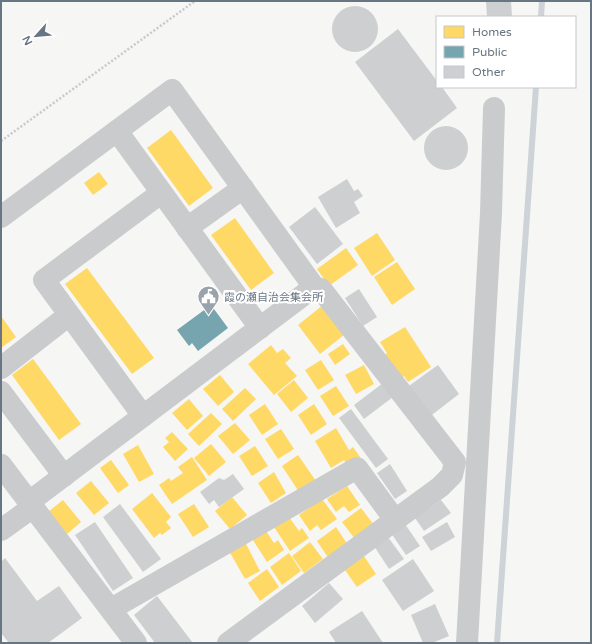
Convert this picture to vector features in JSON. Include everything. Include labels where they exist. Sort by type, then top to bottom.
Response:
[{"type":"street","points":[[1,216],[172,90],[314,287],[321,289],[456,462],[452,475],[440,488],[228,643]]},
{"type":"street","points":[[467,643],[490,220],[494,108]]},
{"type":"street","points":[[117,131],[260,328]]},
{"type":"street","points":[[187,228],[243,188]]},
{"type":"street","points":[[143,416],[44,280],[161,193]]},
{"type":"street","points":[[1,530],[64,476],[314,287]]},
{"type":"street","points":[[1,368],[69,315]]},
{"type":"street","points":[[1,392],[64,476]]},
{"type":"street","points":[[1,465],[136,643]]},
{"type":"street","points":[[111,609],[357,468],[395,520]]},
{"type":"street","points":[[452,475],[475,475]]},
{"type":"path","points":[[1,141],[195,1]]},
{"type":"building: Homes","points":[[171,130],[213,188],[189,206],[147,148]]},
{"type":"building: Homes","points":[[99,172],[108,184],[93,195],[84,183]]},
{"type":"building: Homes","points":[[235,218],[274,273],[251,290],[211,235]]},
{"type":"building: Homes","points":[[377,233],[395,260],[372,276],[354,248]]},
{"type":"building: Homes","points":[[346,248],[358,265],[329,286],[317,269]]},
{"type":"building: Homes","points":[[397,262],[415,289],[392,305],[374,277]]},
{"type":"building: Homes","points":[[87,268],[154,358],[132,374],[65,284]]},
{"type":"building: Homes","points":[[323,305],[345,334],[320,354],[298,325]]},
{"type":"building: Homes","points":[[1,316],[16,337],[1,348]]},
{"type":"building: Homes","points":[[405,327],[431,367],[408,382],[404,376],[399,380],[384,356],[387,353],[380,342]]},
{"type":"building: Homes","points":[[343,344],[350,354],[335,365],[328,354]]},
{"type":"building: Homes","points":[[271,345],[277,353],[283,349],[291,358],[285,363],[297,376],[274,395],[248,364]]},
{"type":"building: Homes","points":[[33,359],[81,424],[59,440],[12,375]]},
{"type":"building: Homes","points":[[321,360],[334,380],[318,390],[305,370]]},
{"type":"building: Homes","points":[[364,365],[374,384],[356,394],[345,375]]},
{"type":"building: Homes","points":[[220,375],[234,392],[218,406],[203,389]]},
{"type":"building: Homes","points":[[294,380],[308,398],[291,412],[277,394]]},
{"type":"building: Homes","points":[[336,386],[349,406],[333,416],[320,396]]},
{"type":"building: Homes","points":[[245,388],[256,399],[233,421],[222,409]]},
{"type":"building: Homes","points":[[189,399],[203,416],[187,430],[172,413]]},
{"type":"building: Homes","points":[[265,404],[278,424],[262,435],[249,415]]},
{"type":"building: Homes","points":[[314,404],[327,424],[311,435],[298,415]]},
{"type":"building: Homes","points":[[211,413],[222,424],[199,446],[188,434]]},
{"type":"building: Homes","points":[[235,423],[250,440],[233,454],[218,436]]},
{"type":"building: Homes","points":[[336,428],[349,450],[353,447],[360,457],[347,465],[344,460],[331,468],[315,441]]},
{"type":"building: Homes","points":[[281,429],[294,449],[278,459],[265,439]]},
{"type":"building: Homes","points":[[172,432],[188,449],[175,461],[163,447],[169,442],[165,438]]},
{"type":"building: Homes","points":[[211,444],[226,462],[209,476],[194,458]]},
{"type":"building: Homes","points":[[138,445],[154,474],[139,482],[123,454]]},
{"type":"building: Homes","points":[[255,446],[268,466],[252,476],[239,456]]},
{"type":"building: Homes","points":[[298,455],[316,481],[299,492],[282,466]]},
{"type":"building: Homes","points":[[192,457],[207,480],[172,504],[159,485],[169,478],[171,481],[183,473],[178,467]]},
{"type":"building: Homes","points":[[111,460],[129,485],[118,493],[100,468]]},
{"type":"building: Homes","points":[[274,472],[286,493],[271,503],[258,483]]},
{"type":"building: Homes","points":[[91,481],[109,503],[94,515],[76,493]]},
{"type":"building: Homes","points":[[347,486],[360,505],[349,512],[344,506],[336,512],[327,499]]},
{"type":"building: Homes","points":[[152,493],[171,517],[166,522],[171,528],[162,535],[160,533],[154,538],[132,509]]},
{"type":"building: Homes","points":[[232,497],[247,515],[230,529],[215,511]]},
{"type":"building: Homes","points":[[322,499],[337,519],[321,530],[317,525],[310,531],[299,515]]},
{"type":"building: Homes","points":[[63,500],[81,522],[67,534],[48,512]]},
{"type":"building: Homes","points":[[194,504],[209,527],[193,537],[178,514]]},
{"type":"building: Homes","points":[[361,508],[374,525],[355,539],[342,522]]},
{"type":"building: Homes","points":[[289,517],[299,531],[302,528],[309,538],[290,551],[274,527]]},
{"type":"building: Homes","points":[[336,527],[348,545],[329,559],[317,541]]},
{"type":"building: Homes","points":[[264,528],[274,543],[278,540],[284,550],[267,562],[251,537]]},
{"type":"building: Homes","points":[[245,542],[260,571],[245,579],[229,551]]},
{"type":"building: Homes","points":[[310,542],[323,559],[304,573],[292,556]]},
{"type":"building: Homes","points":[[289,553],[301,571],[282,585],[270,567]]},
{"type":"building: Homes","points":[[364,556],[376,574],[357,587],[345,570]]},
{"type":"building: Homes","points":[[267,569],[279,587],[260,601],[248,583]]},
{"type":"building: Public","name":"霞の瀬自治会集会所","points":[[211,305],[228,328],[198,351],[192,343],[189,346],[177,330]]},
{"type":"building: Other","points":[[486,1],[511,1],[512,16],[487,16]]},
{"type":"building: Other","points":[[351,6],[359,6],[368,10],[374,16],[378,29],[374,42],[368,48],[359,52],[351,52],[342,48],[336,42],[332,33],[332,25],[336,16],[342,10]]},
{"type":"building: Other","points":[[398,29],[436,80],[436,88],[443,88],[457,108],[414,141],[355,62]]},
{"type":"building: Other","points":[[442,126],[450,126],[462,132],[468,144],[468,152],[462,164],[450,170],[442,170],[430,164],[424,152],[424,144],[430,132]]},
{"type":"building: Other","points":[[347,179],[354,191],[358,189],[363,196],[354,202],[360,213],[336,228],[318,197]]},
{"type":"building: Other","points":[[315,207],[343,244],[317,264],[289,227]]},
{"type":"building: Other","points":[[359,289],[377,317],[363,326],[345,298]]},
{"type":"building: Other","points":[[438,365],[459,394],[428,418],[406,388]]},
{"type":"building: Other","points":[[383,383],[393,397],[364,419],[354,405]]},
{"type":"building: Other","points":[[351,409],[388,459],[376,468],[339,418]]},
{"type":"building: Other","points":[[390,464],[407,491],[395,499],[377,473]]},
{"type":"building: Other","points":[[233,474],[244,489],[219,507],[214,500],[209,504],[200,492],[219,478],[224,480]]},
{"type":"building: Other","points":[[441,500],[451,513],[424,531],[415,518]]},
{"type":"building: Other","points":[[120,504],[161,559],[143,572],[103,517]]},
{"type":"building: Other","points":[[95,522],[133,578],[113,591],[75,535]]},
{"type":"building: Other","points":[[447,522],[455,537],[431,551],[422,537]]},
{"type":"building: Other","points":[[405,524],[420,546],[406,555],[391,533]]},
{"type":"building: Other","points":[[388,537],[404,559],[389,569],[374,546]]},
{"type":"building: Other","points":[[5,558],[37,601],[59,586],[82,618],[48,643],[9,643],[1,633],[1,562]]},
{"type":"building: Other","points":[[413,559],[434,591],[403,611],[382,580]]},
{"type":"building: Other","points":[[329,583],[343,599],[315,623],[302,606]]},
{"type":"building: Other","points":[[157,596],[193,643],[155,643],[134,615]]},
{"type":"building: Other","points":[[435,604],[449,636],[432,643],[423,643],[411,615]]},
{"type":"building: Other","points":[[362,611],[383,643],[336,643],[329,632]]},
{"type":"waterway","points":[[541,16],[542,1]]},
{"type":"waterway","points":[[497,643],[536,88]]},
{"type":"place","name":"霞の瀬自治会集会所","points":[[208,316]]}]
